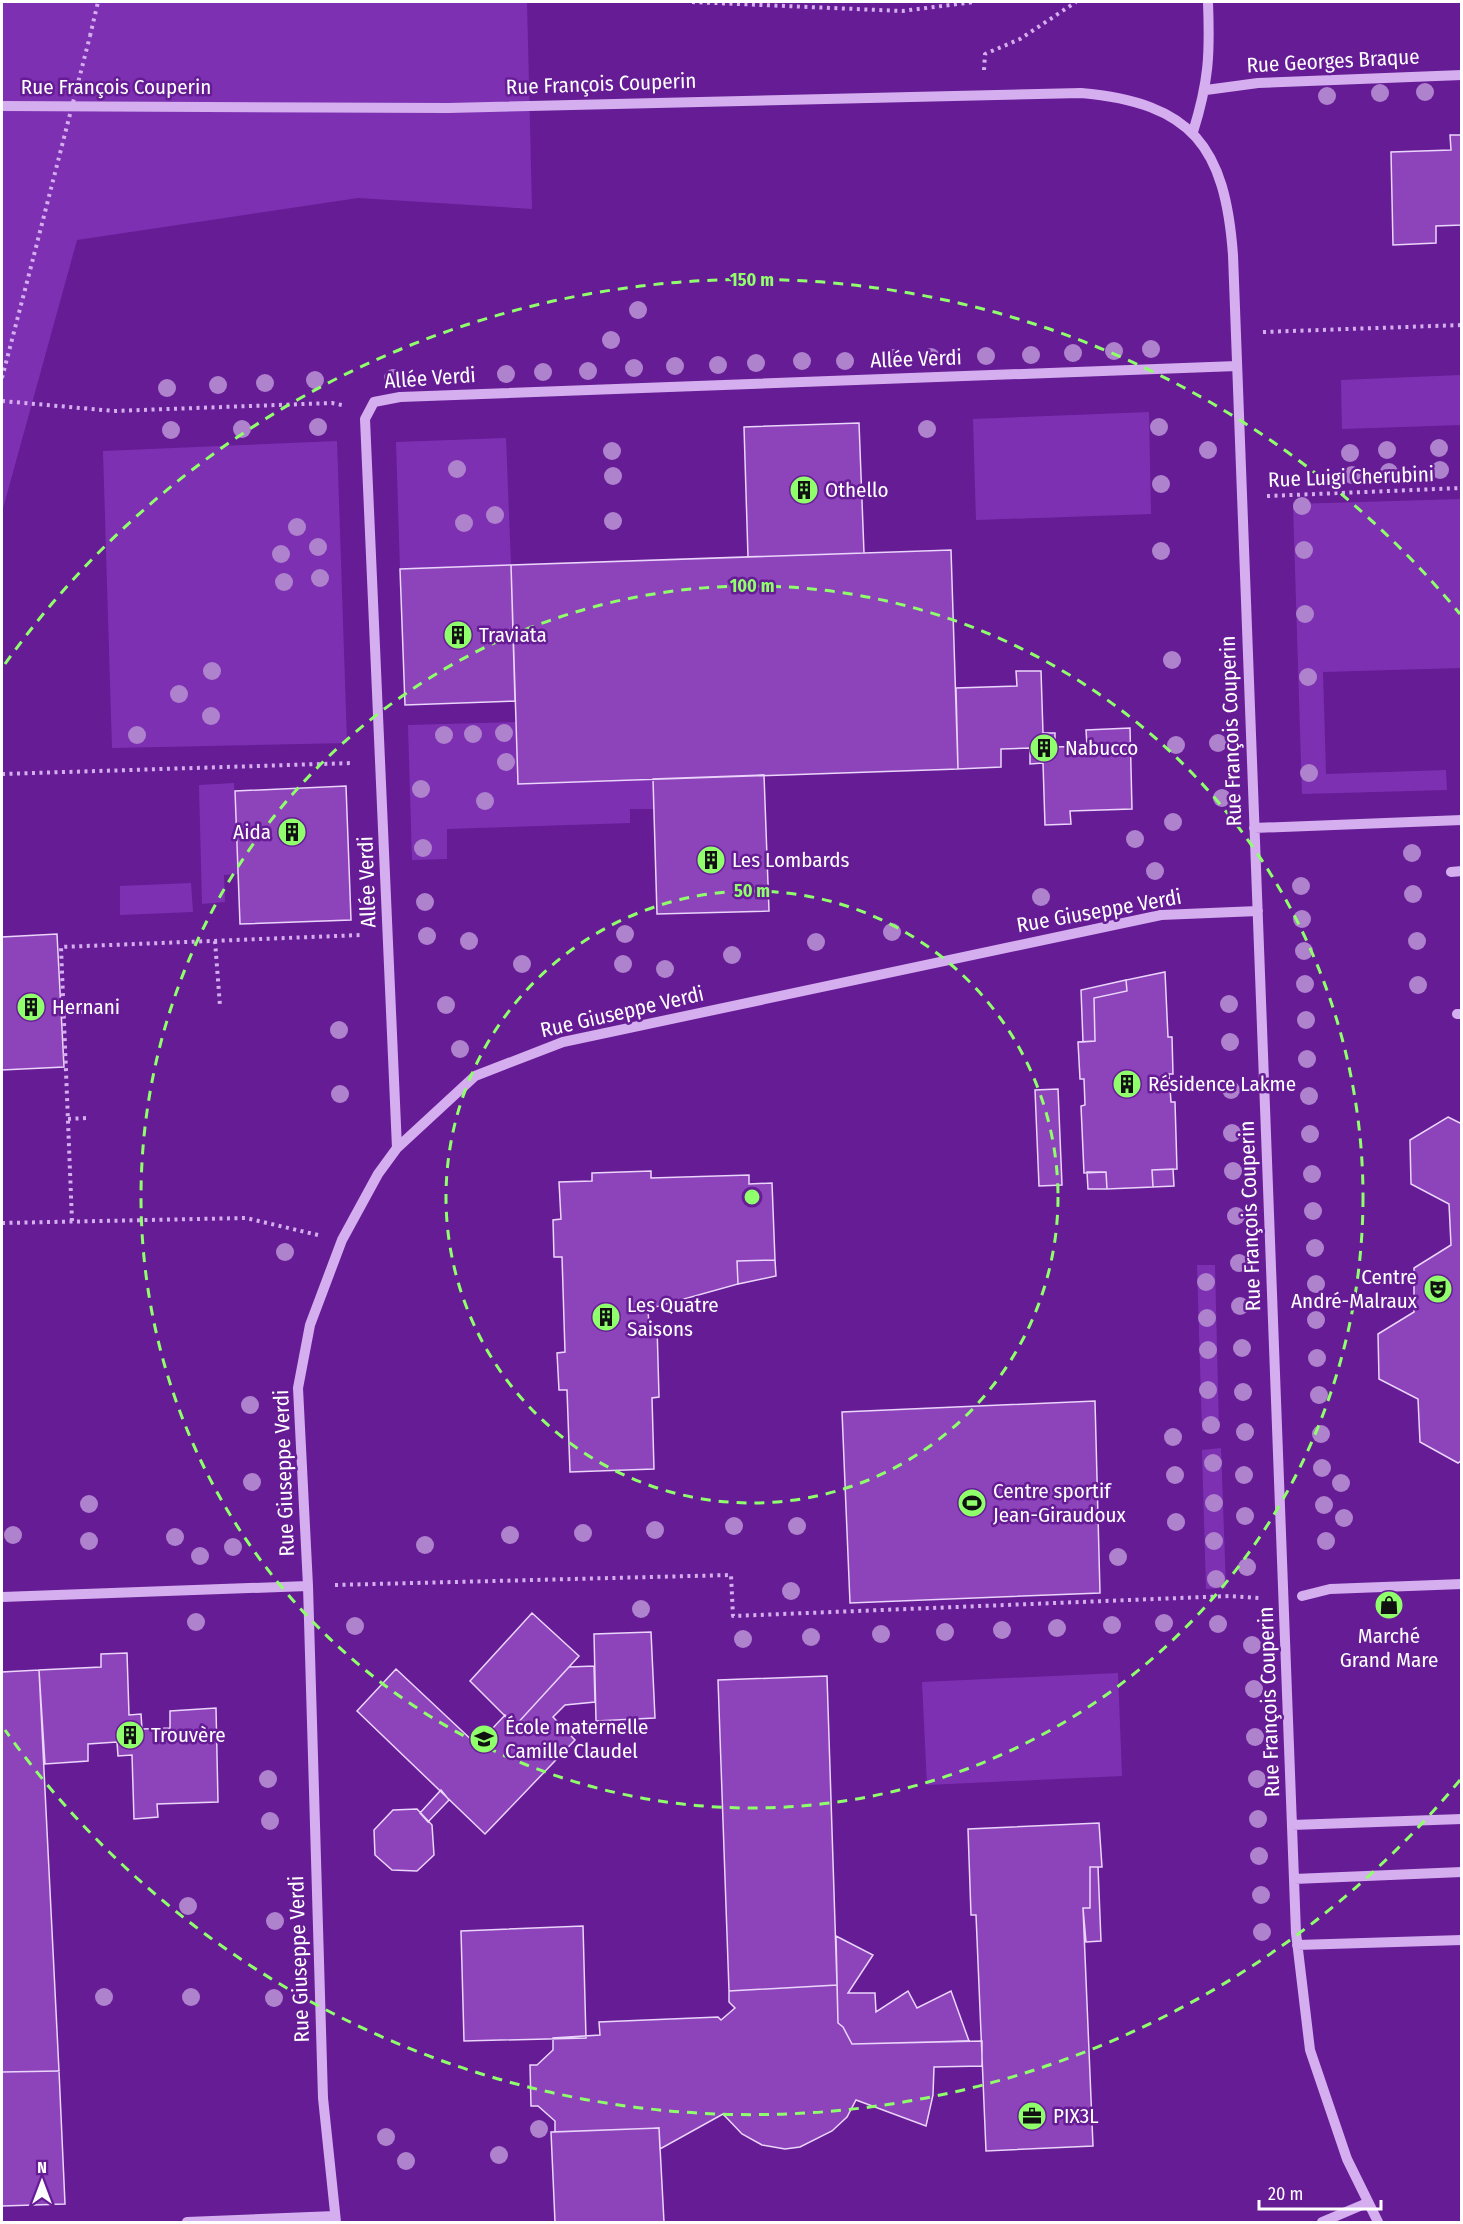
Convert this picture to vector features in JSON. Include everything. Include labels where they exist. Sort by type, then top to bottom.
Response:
[{"type":"street","points":[[1193,132],[1206,90],[1210,55],[1208,2]]},
{"type":"street","name":"Rue Georges Braque","points":[[1206,90],[1258,83],[1461,75]]},
{"type":"street","name":"Rue François Couperin","points":[[2,106],[448,108],[1081,93],[1118,96],[1149,105],[1193,132],[1210,155],[1221,180],[1230,214],[1297,1945],[1310,2050],[1347,2159],[1378,2223]]},
{"type":"street","name":"Allée Verdi","points":[[397,1148],[365,418],[374,402],[400,398],[1237,366]]},
{"type":"street","points":[[1254,828],[1461,820]]},
{"type":"street","name":"Rue Giuseppe Verdi","points":[[335,2219],[324,2098],[308,1586],[298,1388],[310,1325],[342,1240],[378,1174],[397,1148],[475,1077],[563,1042],[1161,915],[1258,911]]},
{"type":"street","points":[[1302,1596],[1330,1589],[1461,1584]]},
{"type":"street","points":[[2,1597],[308,1586]]},
{"type":"street","points":[[1292,1825],[1461,1819]]},
{"type":"street","points":[[1294,1879],[1461,1872]]},
{"type":"street","points":[[1297,1945],[1461,1940]]},
{"type":"street","points":[[1322,2223],[1367,2203]]},
{"type":"street","points":[[187,2223],[335,2219]]},
{"type":"path","points":[[2,378],[98,2]]},
{"type":"path","points":[[692,2],[902,11],[974,2]]},
{"type":"path","points":[[983,94],[985,54],[1020,39],[1076,2]]},
{"type":"path","points":[[1235,334],[1461,325]]},
{"type":"path","points":[[2,346],[9,349]]},
{"type":"path","points":[[2,401],[114,411],[332,403],[369,410]]},
{"type":"path","name":"Rue Luigi Cherubini","points":[[1241,497],[1461,488]]},
{"type":"path","points":[[2,774],[381,762]]},
{"type":"path","points":[[72,1221],[61,947],[388,934]]},
{"type":"path","points":[[215,940],[220,1006]]},
{"type":"path","points":[[64,1013],[82,1012]]},
{"type":"path","points":[[68,1119],[86,1118]]},
{"type":"path","points":[[2,1223],[246,1218],[342,1240]]},
{"type":"path","points":[[308,1586],[731,1575],[733,1616],[1229,1596],[1266,1598]]},
{"type":"shaded area","points":[[2,2],[527,2],[532,209],[358,198],[77,240],[2,512]]},
{"type":"shaded area","points":[[1461,375],[1461,425],[1342,429],[1341,380]]},
{"type":"shaded area","points":[[1149,412],[1151,514],[976,520],[973,419]]},
{"type":"shaded area","points":[[506,438],[511,565],[400,569],[396,442]]},
{"type":"shaded area","points":[[337,441],[347,743],[112,748],[103,451]]},
{"type":"shaded area","points":[[1461,499],[1461,668],[1323,672],[1326,774],[1446,770],[1447,790],[1302,794],[1293,504]]},
{"type":"shaded area","points":[[516,722],[653,779],[654,809],[630,809],[630,823],[447,829],[447,859],[412,860],[408,725]]},
{"type":"shaded area","points":[[234,783],[238,874],[224,875],[225,902],[202,904],[199,785]]},
{"type":"shaded area","points":[[191,883],[193,912],[120,915],[120,886]]},
{"type":"shaded area","points":[[1197,1265],[1215,1265],[1219,1431],[1202,1431]]},
{"type":"shaded area","points":[[1221,1448],[1226,1588],[1206,1589],[1202,1450]]},
{"type":"shaded area","points":[[1118,1673],[1122,1776],[927,1785],[922,1682]]},
{"type":"building","points":[[1450,135],[1462,135],[1462,225],[1436,226],[1436,243],[1393,245],[1391,152],[1451,150]]},
{"type":"building","name":"Othello","points":[[859,423],[864,553],[748,557],[744,427]]},
{"type":"building","points":[[951,550],[958,769],[518,784],[511,565]]},
{"type":"building","name":"Traviata","points":[[511,565],[515,701],[405,705],[400,569]]},
{"type":"building","name":"Nabucco","points":[[1016,671],[1041,671],[1043,733],[1055,733],[1055,747],[1087,746],[1086,730],[1130,728],[1132,809],[1070,811],[1071,824],[1045,825],[1043,763],[1030,764],[1030,748],[1001,749],[1001,767],[958,769],[956,688],[1017,686]]},
{"type":"building","name":"Les Lombards","points":[[764,775],[769,911],[657,914],[653,779]]},
{"type":"building","name":"Aida","points":[[346,786],[351,920],[240,924],[235,791]]},
{"type":"building","name":"Hernani","points":[[57,934],[64,1067],[2,1070],[2,937]]},
{"type":"building","name":"Résidence Lakme","points":[[1165,972],[1168,1037],[1172,1037],[1173,1074],[1169,1074],[1171,1102],[1175,1102],[1177,1169],[1152,1170],[1153,1187],[1107,1189],[1106,1172],[1084,1173],[1081,1106],[1085,1105],[1084,1079],[1080,1079],[1078,1042],[1095,1041],[1094,998],[1127,991],[1126,980]]},
{"type":"building","points":[[1126,980],[1127,991],[1094,998],[1095,1041],[1083,1042],[1081,990]]},
{"type":"building","points":[[1058,1089],[1062,1185],[1039,1186],[1035,1090]]},
{"type":"building","name":"Centre André-Malraux","points":[[1448,1117],[1462,1124],[1462,1460],[1458,1463],[1420,1442],[1418,1399],[1379,1379],[1378,1334],[1414,1312],[1414,1268],[1451,1245],[1449,1204],[1411,1184],[1410,1140]]},
{"type":"building","points":[[1173,1169],[1174,1186],[1153,1187],[1152,1170]]},
{"type":"building","name":"Les Quatre Saisons","points":[[651,1171],[651,1178],[749,1175],[749,1184],[772,1183],[775,1260],[737,1261],[738,1284],[648,1309],[649,1326],[657,1325],[659,1397],[652,1398],[654,1469],[570,1472],[567,1390],[559,1390],[557,1353],[565,1352],[562,1257],[554,1257],[553,1220],[561,1219],[559,1182],[592,1181],[592,1173]]},
{"type":"building","points":[[1087,1172],[1106,1172],[1107,1189],[1088,1189]]},
{"type":"building","points":[[775,1260],[776,1276],[738,1284],[737,1261]]},
{"type":"building","name":"Centre sportif Jean-Giraudoux","points":[[1095,1401],[1100,1593],[850,1603],[842,1412]]},
{"type":"building","points":[[532,1613],[579,1656],[515,1726],[470,1681]]},
{"type":"building","points":[[651,1632],[655,1718],[596,1721],[594,1634]]},
{"type":"building","name":"Trouvère","points":[[127,1653],[129,1715],[141,1714],[142,1729],[170,1728],[170,1711],[216,1708],[218,1802],[157,1804],[158,1817],[134,1819],[132,1755],[118,1756],[117,1742],[88,1744],[88,1761],[45,1764],[39,1670],[101,1667],[101,1654]]},
{"type":"building","points":[[594,1666],[595,1702],[565,1705],[553,1717],[575,1740],[485,1834],[357,1711],[396,1669],[477,1745],[505,1715],[515,1726],[569,1667]]},
{"type":"building","points":[[39,1670],[59,2071],[2,2072],[2,1672]]},
{"type":"building","points":[[827,1676],[837,1985],[729,1991],[718,1680]]},
{"type":"building","points":[[441,1790],[449,1800],[428,1822],[420,1813]]},
{"type":"building","points":[[417,1809],[432,1825],[434,1855],[417,1871],[392,1870],[375,1855],[374,1830],[393,1810]]},
{"type":"building","points":[[1099,1823],[1102,1867],[1090,1867],[1090,1908],[1083,1908],[1093,2146],[986,2151],[976,1915],[971,1915],[968,1829]]},
{"type":"building","points":[[1090,1867],[1098,1867],[1101,1941],[1086,1942],[1083,1908],[1090,1908]]},
{"type":"building","points":[[583,1926],[586,2038],[464,2041],[461,1931]]},
{"type":"building","points":[[836,1936],[873,1955],[848,1993],[875,1993],[876,2012],[908,1991],[917,2008],[951,1991],[969,2041],[852,2044],[843,2027],[838,2023]]},
{"type":"building","points":[[837,1985],[838,2023],[843,2027],[852,2044],[982,2041],[982,2066],[934,2067],[933,2095],[926,2126],[856,2100],[847,2117],[832,2131],[800,2147],[785,2149],[762,2145],[742,2134],[723,2114],[660,2149],[659,2128],[555,2132],[555,2121],[538,2106],[531,2106],[530,2065],[537,2065],[553,2050],[553,2038],[600,2035],[599,2022],[718,2017],[721,2020],[735,2008],[729,2002],[729,1991]]},
{"type":"building","points":[[59,2071],[65,2204],[2,2206],[2,2072]]},
{"type":"building","points":[[659,2128],[664,2222],[555,2222],[551,2132]]},
{"type":"place","name":"Othello","points":[[804,490]]},
{"type":"place","name":"Traviata","points":[[458,635]]},
{"type":"place","name":"Nabucco","points":[[1044,748]]},
{"type":"place","name":"Aida","points":[[292,832]]},
{"type":"place","name":"Les Lombards","points":[[711,860]]},
{"type":"place","name":"Hernani","points":[[31,1007]]},
{"type":"place","name":"Résidence Lakme","points":[[1127,1084]]},
{"type":"place","name":"Centre André-Malraux","points":[[1438,1289]]},
{"type":"place","name":"Les Quatre Saisons","points":[[606,1317]]},
{"type":"place","name":"Centre sportif Jean-Giraudoux","points":[[972,1503]]},
{"type":"place","name":"Marché Grand Mare","points":[[1389,1605]]},
{"type":"place","name":"Trouvère","points":[[130,1735]]},
{"type":"place","name":"École maternelle Camille Claudel","points":[[484,1739]]},
{"type":"place","name":"PIX3L","points":[[1032,2116]]}]
